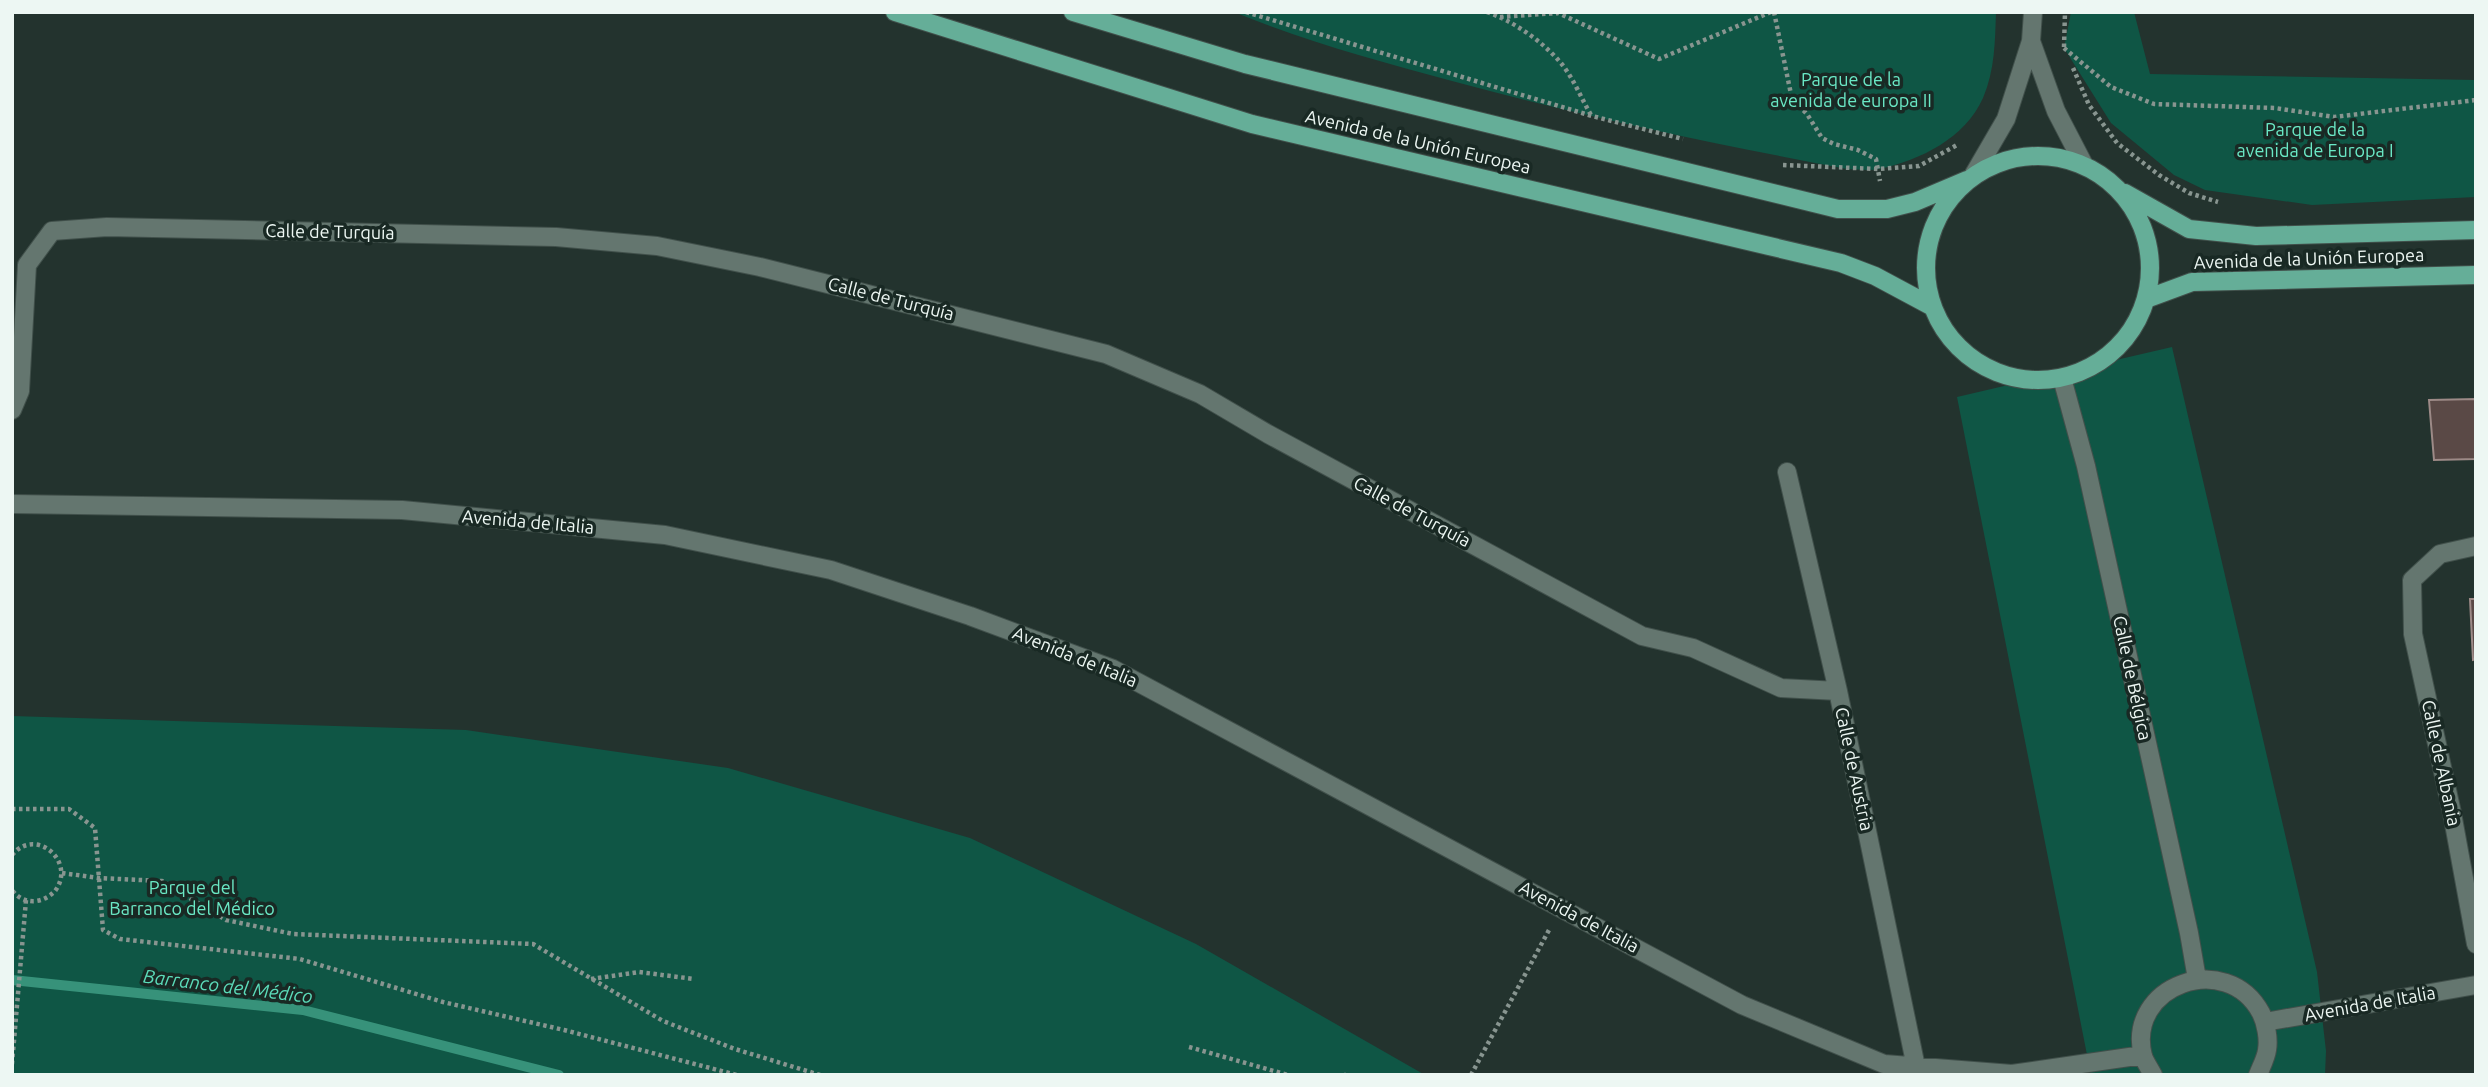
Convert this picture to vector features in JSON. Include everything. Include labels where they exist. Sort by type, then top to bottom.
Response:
[{"type":"main road","name":"Avenida de la Unión Europea","points":[[895,12],[1252,124],[1841,263],[1875,276],[1931,306]]},
{"type":"main road","name":"Avenida de la Unión Europea","points":[[1073,12],[1245,64],[1838,209],[1887,209],[1915,202],[1970,177]]},
{"type":"main road","points":[[2047,155],[2084,165],[2102,175],[2118,189],[2136,213],[2147,240],[2151,270],[2146,299],[2134,327],[2115,350],[2091,368],[2062,379],[2030,381],[1998,374],[1969,358],[1947,335],[1931,306],[1924,272],[1928,237],[1943,206],[1970,177],[2009,158],[2047,155]]},
{"type":"main road","name":"Avenida de la Unión Europea","points":[[2118,189],[2189,229],[2256,236],[2476,230]]},
{"type":"main road","name":"Avenida de la Unión Europea","points":[[2146,299],[2192,282],[2476,275]]},
{"type":"street","points":[[1970,177],[2006,119],[2031,41],[2033,12]]},
{"type":"street","points":[[2031,41],[2056,111],[2084,165]]},
{"type":"street","name":"Calle de Turquía","points":[[12,410],[20,391],[27,265],[52,231],[107,227],[478,235],[556,237],[657,246],[760,267],[1106,354],[1200,394],[1268,434],[1642,636],[1693,648],[1781,688],[1838,691]]},
{"type":"street","name":"Calle de Bélgica","points":[[2062,379],[2086,466],[2197,979]]},
{"type":"street","name":"Calle de Austria","points":[[1787,471],[1838,691],[1916,1067]]},
{"type":"street","name":"Avenida de Italia","points":[[13,501],[402,510],[665,535],[831,570],[970,616],[1113,669],[1742,1005],[1884,1064],[2012,1074],[2143,1055]]},
{"type":"street","name":"Calle de Albania","points":[[2476,546],[2440,554],[2412,580],[2413,634],[2452,813],[2476,944]]},
{"type":"street","points":[[2153,1075],[2143,1055],[2143,1030],[2150,1010],[2160,997],[2174,986],[2197,979],[2220,981],[2243,991],[2257,1006],[2265,1022],[2268,1048],[2258,1075]]},
{"type":"street","name":"Avenida de Italia","points":[[2265,1022],[2476,985]]},
{"type":"path","points":[[1246,12],[1592,116],[1686,140]]},
{"type":"path","points":[[1487,12],[1530,36],[1560,62],[1592,116]]},
{"type":"path","points":[[1500,17],[1558,13],[1659,60],[1772,12],[1792,99],[1807,114],[1822,138],[1876,159],[1887,209]]},
{"type":"path","points":[[2065,12],[2064,48],[2089,105],[2118,143],[2159,175],[2189,193],[2225,204]]},
{"type":"path","points":[[2064,48],[2111,88],[2154,104],[2275,108],[2334,117],[2476,100]]},
{"type":"path","points":[[1781,164],[1878,169],[1919,166],[1958,144]]},
{"type":"path","points":[[12,809],[69,809],[95,828],[103,930],[120,939],[300,958],[443,1002],[737,1075]]},
{"type":"path","points":[[12,855],[26,845],[44,846],[60,861],[62,873],[60,884],[51,896],[38,901],[26,900],[12,890]]},
{"type":"path","points":[[62,873],[162,881],[226,920],[293,934],[533,944],[663,1021],[735,1049],[820,1075]]},
{"type":"path","points":[[12,1064],[26,900]]},
{"type":"path","points":[[1471,1075],[1561,908]]},
{"type":"path","points":[[591,979],[639,972],[694,979]]},
{"type":"path","points":[[1189,1047],[1288,1075]]},
{"type":"green space","name":"Parque de la avenida de europa II","points":[[1234,12],[1996,12],[1990,77],[1983,98],[1965,125],[1926,153],[1895,165],[1867,170],[1847,169],[1698,139],[1501,94],[1342,50]]},
{"type":"green space","name":"Parque de la avenida de Europa I","points":[[2071,12],[2134,12],[2150,74],[2476,80],[2476,197],[2312,205],[2205,190],[2174,175],[2111,123],[2064,48]]},
{"type":"green space","points":[[2172,347],[2317,972],[2326,1051],[2325,1075],[2091,1075],[1957,397]]},
{"type":"green space","name":"Parque del Barranco del Médico","points":[[12,716],[466,730],[728,768],[970,838],[1196,944],[1425,1075],[12,1075]]},
{"type":"building","points":[[2476,399],[2476,459],[2434,460],[2429,400]]},
{"type":"building","points":[[2470,599],[2476,599],[2476,659],[2473,660]]},
{"type":"waterway","name":"Barranco del Médico","points":[[12,980],[303,1010],[559,1075]]}]
